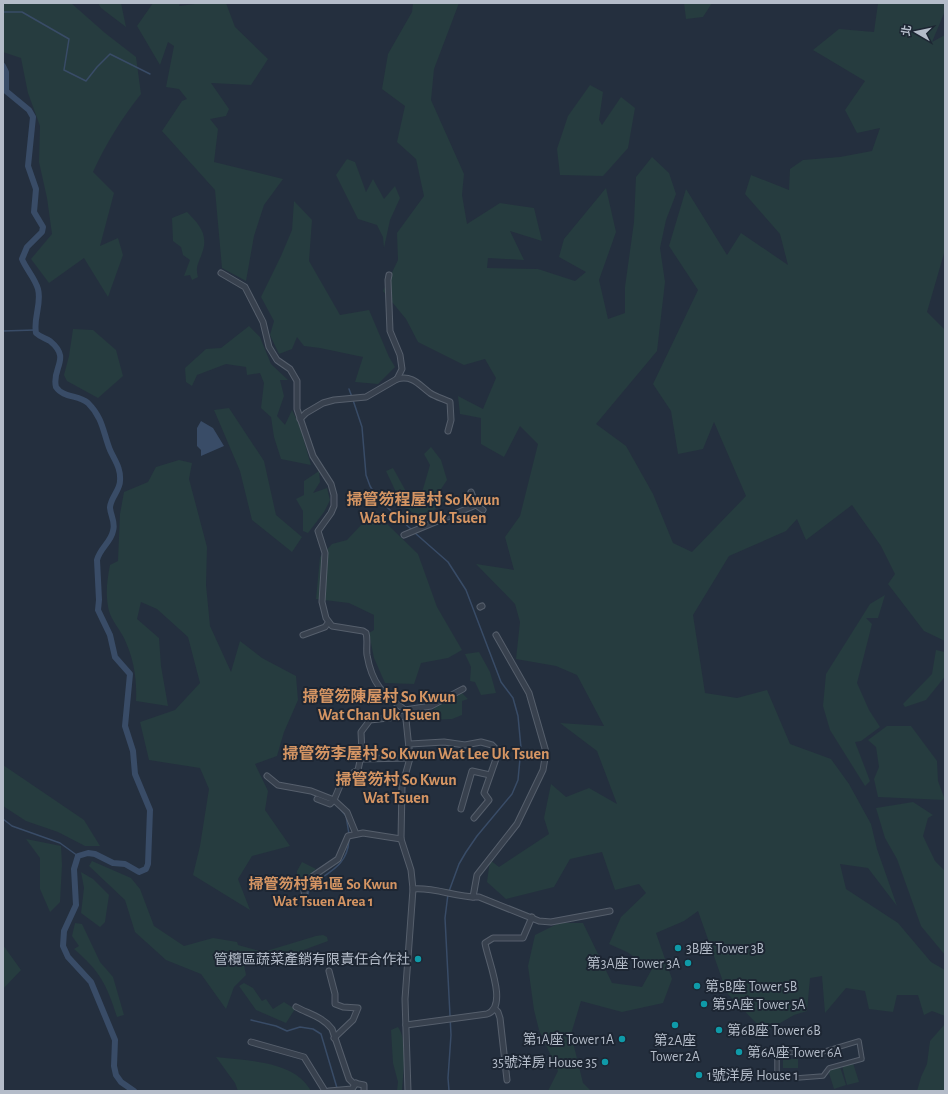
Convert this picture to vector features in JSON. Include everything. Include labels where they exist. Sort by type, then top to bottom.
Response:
[{"type":"street","points":[[221,273],[245,287],[263,322],[269,347],[276,360],[290,369],[293,373],[297,381],[297,409],[300,419],[313,456],[331,484],[334,495],[334,506],[318,531],[325,553],[322,602],[328,623],[332,626],[363,631],[366,633],[367,652],[375,682],[385,695],[405,710],[410,744],[410,758],[402,787],[401,839],[411,870],[414,889],[405,998],[408,1091]]},
{"type":"street","points":[[389,275],[390,331],[400,354],[402,369],[397,379]]},
{"type":"street","points":[[300,419],[306,413],[323,403],[334,400],[360,399],[397,379],[404,377],[413,379],[432,394],[450,402],[451,420],[448,431]]},
{"type":"street","points":[[471,492],[476,505],[483,510]]},
{"type":"street","points":[[405,534],[476,505]]},
{"type":"street","points":[[303,635],[325,627],[328,623]]},
{"type":"street","points":[[473,897],[477,874],[517,824],[543,770],[546,752],[529,693],[496,635]]},
{"type":"street","points":[[405,710],[431,706],[463,689]]},
{"type":"street","points":[[332,802],[342,780],[356,772],[361,759],[361,732],[370,720],[406,716]]},
{"type":"street","points":[[410,744],[444,742],[465,745],[482,742],[492,745],[495,748],[497,756],[484,794],[490,802],[474,818]]},
{"type":"street","points":[[361,759],[410,758]]},
{"type":"street","points":[[461,809],[472,771],[490,775]]},
{"type":"street","points":[[267,776],[278,784],[311,791],[347,812],[351,835],[338,859],[309,880],[304,891],[305,900]]},
{"type":"street","points":[[317,798],[332,802]]},
{"type":"street","points":[[351,835],[363,833],[401,839]]},
{"type":"street","points":[[414,889],[424,888],[460,896],[479,897],[539,921],[551,922],[610,911]]},
{"type":"street","points":[[507,1080],[500,1018],[495,1009],[497,992],[485,943],[491,938],[523,938],[532,917]]},
{"type":"street","points":[[329,971],[335,994],[335,1004],[358,1008],[353,1020],[334,1038]]},
{"type":"street","points":[[296,1007],[315,1015],[327,1023],[332,1029],[347,1075],[351,1081],[364,1085],[364,1091]]},
{"type":"street","points":[[406,1025],[487,1014],[495,1009]]},
{"type":"street","points":[[777,1078],[777,1052],[819,1053],[859,1041],[862,1059],[829,1068],[824,1076],[797,1078]]},
{"type":"street","points":[[251,1042],[305,1057],[325,1091]]},
{"type":"street","points":[[329,1091],[352,1089],[356,1083]]},
{"type":"green space","points":[[3,3],[71,3],[105,33],[136,57],[141,94],[115,131],[93,172],[114,193],[100,246],[118,238],[123,255],[108,297],[84,258],[49,283],[31,259],[52,234],[47,198],[39,162],[40,126],[28,93],[21,58],[3,52]]},
{"type":"green space","points":[[98,3],[121,3],[126,27],[101,8]]},
{"type":"green space","points":[[153,3],[180,3],[179,6],[203,3],[226,3],[235,27],[268,59],[251,85],[211,83],[229,109],[226,116],[210,119],[218,129],[214,162],[283,179],[264,205],[254,236],[246,281],[222,268],[215,190],[162,131],[182,101],[187,99],[179,89],[166,87],[174,46],[168,42],[160,65],[137,26]]},
{"type":"green space","points":[[413,3],[459,3],[434,69],[431,100],[464,174],[462,195],[467,224],[500,203],[534,208],[542,241],[510,231],[524,260],[488,258],[487,268],[538,269],[575,281],[586,272],[559,257],[564,239],[606,188],[616,232],[599,280],[608,319],[625,313],[625,287],[634,222],[636,177],[652,157],[669,173],[676,194],[666,220],[660,248],[665,282],[657,351],[596,424],[626,446],[653,494],[673,543],[692,552],[746,496],[714,422],[703,449],[678,454],[671,411],[653,384],[698,290],[669,246],[686,189],[727,255],[741,233],[788,265],[780,234],[745,194],[751,175],[789,190],[790,169],[803,160],[840,157],[872,151],[880,128],[857,133],[845,110],[865,81],[813,50],[839,29],[874,32],[878,3],[945,3],[945,11],[932,42],[945,35],[945,250],[927,312],[945,330],[945,641],[924,631],[888,584],[895,574],[881,546],[852,505],[806,540],[797,519],[786,531],[729,556],[693,615],[705,693],[737,698],[767,690],[790,744],[831,759],[849,784],[871,824],[877,849],[897,906],[868,868],[840,864],[846,889],[898,923],[931,962],[945,970],[945,1016],[932,1011],[924,1015],[918,995],[897,995],[893,1012],[869,1009],[865,991],[846,988],[825,1013],[822,976],[810,978],[807,1011],[794,1015],[770,1029],[759,1026],[727,993],[698,911],[684,921],[656,933],[672,979],[663,1003],[622,1012],[581,1001],[571,1034],[583,1083],[591,1091],[548,1091],[558,1071],[539,1030],[534,1010],[528,966],[535,935],[559,923],[583,923],[612,983],[642,987],[652,969],[627,952],[609,944],[621,917],[646,893],[639,884],[615,890],[602,852],[570,859],[554,887],[506,899],[487,882],[490,860],[499,867],[549,834],[544,818],[551,784],[566,797],[589,788],[617,804],[597,751],[560,723],[604,726],[577,675],[556,666],[516,659],[520,622],[515,604],[476,564],[514,570],[505,537],[520,516],[538,444],[520,426],[504,457],[481,444],[481,418],[460,414],[458,396],[483,409],[496,378],[485,359],[464,365],[418,342],[406,319],[383,291],[398,260],[397,233],[424,196],[416,159],[397,142],[405,106],[382,89],[388,54],[412,12]]},
{"type":"green space","points":[[684,3],[712,3],[703,17],[686,19]]},
{"type":"green space","points":[[590,85],[603,92],[599,120],[602,125],[621,97],[635,108],[628,148],[603,176],[560,175],[557,149],[568,116]]},
{"type":"green space","points":[[347,159],[355,162],[366,192],[373,179],[384,199],[395,186],[400,198],[390,220],[384,248],[383,237],[377,225],[358,219],[336,175]]},
{"type":"green space","points":[[294,201],[312,220],[309,261],[340,315],[369,310],[389,357],[395,367],[378,384],[355,382],[363,357],[304,346],[297,337],[292,349],[279,354],[270,335],[274,321],[261,297],[292,230]]},
{"type":"green space","points":[[187,212],[202,230],[204,241],[204,247],[197,267],[198,277],[192,280],[190,275],[184,276],[190,260],[183,255],[181,247],[173,241],[172,218]]},
{"type":"green space","points":[[249,326],[260,337],[271,364],[288,380],[280,380],[284,396],[277,416],[285,425],[292,410],[299,424],[311,465],[281,459],[274,437],[271,417],[261,408],[264,383],[260,373],[247,375],[246,367],[226,364],[197,375],[192,386],[186,382],[185,368],[206,349],[221,348]]},
{"type":"green space","points":[[73,329],[93,330],[116,350],[123,376],[98,398],[67,381],[64,375],[69,356]]},
{"type":"green space","points":[[229,408],[264,461],[276,515],[302,537],[292,552],[252,520],[240,471],[214,410]]},
{"type":"green space","points":[[431,447],[441,460],[447,480],[441,489],[444,501],[424,519],[403,507],[386,471],[393,468],[408,495],[421,496],[430,465],[424,454]]},
{"type":"green space","points":[[179,460],[192,463],[189,479],[207,547],[206,585],[210,626],[231,672],[240,641],[262,658],[296,676],[298,700],[284,732],[277,756],[255,764],[268,791],[265,810],[290,846],[252,856],[238,879],[250,910],[193,875],[200,846],[209,789],[200,768],[149,760],[140,722],[175,710],[200,683],[188,637],[157,609],[141,602],[137,619],[159,638],[161,666],[168,706],[136,701],[136,685],[132,661],[124,638],[110,615],[107,599],[110,565],[118,561],[120,514],[124,492],[148,482],[156,467]]},
{"type":"green space","points":[[319,471],[320,482],[313,493],[327,488],[330,500],[324,512],[308,533],[303,531],[303,511],[296,499],[304,495],[304,481]]},
{"type":"green space","points":[[363,523],[387,524],[418,554],[437,607],[462,650],[448,658],[421,663],[414,684],[385,683],[374,658],[369,633],[374,630],[374,615],[349,603],[316,599],[320,557],[332,544],[347,540]]},
{"type":"green space","points":[[885,595],[878,618],[866,618],[872,624],[857,683],[869,710],[880,727],[861,741],[855,742],[870,781],[865,786],[830,730],[823,706],[826,674],[870,604]]},
{"type":"green space","points":[[936,650],[945,652],[945,676],[926,700],[905,707],[903,704],[932,674]]},
{"type":"green space","points":[[479,652],[490,672],[496,693],[481,695],[475,682],[470,681],[471,667],[465,654]]},
{"type":"green space","points":[[461,692],[468,699],[462,701],[462,715],[452,719],[429,720],[435,707]]},
{"type":"green space","points":[[887,726],[911,726],[937,761],[938,781],[945,800],[878,797],[874,779],[879,767],[876,747],[868,740]]},
{"type":"green space","points":[[3,765],[84,820],[100,846],[85,846],[58,832],[26,821],[3,806]]},
{"type":"green space","points":[[913,802],[933,815],[928,818],[923,836],[935,861],[945,871],[945,955],[921,926],[897,859],[885,838],[876,808]]},
{"type":"green space","points":[[26,839],[61,846],[62,865],[60,902],[50,912],[40,889],[40,858]]},
{"type":"green space","points":[[92,861],[131,878],[140,889],[154,926],[184,946],[213,938],[237,942],[238,945],[263,952],[316,936],[323,935],[327,937],[328,941],[290,955],[254,958],[245,962],[244,965],[246,975],[234,987],[226,1009],[201,974],[166,960],[135,932],[125,900],[89,866]]},
{"type":"green space","points":[[302,862],[316,869],[303,881],[297,877],[297,871]]},
{"type":"green space","points":[[81,872],[93,879],[109,895],[105,922],[100,927],[81,913],[84,888]]},
{"type":"green space","points":[[75,923],[82,924],[100,962],[113,977],[124,1015],[117,1017],[102,979],[90,964],[74,949],[79,946],[72,936]]},
{"type":"green space","points":[[3,945],[21,970],[3,989]]},
{"type":"green space","points":[[244,983],[253,988],[262,1001],[266,999],[273,1009],[284,1002],[295,1009],[286,1023],[256,1010],[239,986]]},
{"type":"green space","points":[[945,1024],[945,1091],[917,1091],[927,1064],[930,1041]]},
{"type":"green space","points":[[398,1027],[403,1040],[404,1049],[402,1091],[397,1091],[398,1082],[393,1063],[391,1030]]},
{"type":"green space","points":[[216,1057],[255,1061],[282,1068],[293,1073],[303,1081],[311,1091],[238,1091],[235,1083]]},
{"type":"green space","points":[[783,1059],[798,1059],[798,1068],[783,1068]]},
{"type":"green space","points":[[853,1063],[859,1082],[847,1085],[842,1066]]},
{"type":"green space","points":[[840,1067],[846,1085],[834,1089],[828,1070]]},
{"type":"water","points":[[201,421],[213,428],[224,446],[201,456],[201,450],[197,446],[197,428]]},
{"type":"water","points":[[429,712],[431,714],[428,720],[417,721],[415,714]]},
{"type":"waterway","points":[[3,12],[22,12],[69,39],[64,70],[86,81],[110,54],[150,74]]},
{"type":"waterway","points":[[3,66],[6,72],[6,91],[29,110],[33,117],[28,166],[36,189],[34,212],[43,227],[42,232],[27,247],[22,259],[38,289],[39,300],[35,327],[36,333],[50,341],[60,353],[55,380],[56,387],[59,391],[67,395],[84,400],[97,414],[120,472],[120,484],[110,507],[114,528],[112,535],[100,552],[97,560],[98,610],[110,635],[115,657],[130,674],[125,726],[133,751],[135,774],[150,810],[148,864],[146,869],[139,872],[125,864],[113,863],[95,854],[88,853],[78,856],[74,869],[76,905],[64,931],[63,946],[68,957],[91,982],[115,1040],[114,1066],[116,1075],[121,1082],[134,1091]]},
{"type":"waterway","points":[[3,331],[35,330]]},
{"type":"waterway","points":[[349,389],[352,397]]},
{"type":"waterway","points":[[353,400],[362,427],[366,475],[370,486],[378,499],[412,530]]},
{"type":"waterway","points":[[415,533],[448,562],[466,590],[501,682],[513,698],[518,716],[521,748],[518,780],[512,794],[477,836],[466,852],[459,864],[448,894],[445,918],[451,1035],[448,1078],[449,1091]]},
{"type":"waterway","points":[[341,810],[346,816],[349,834]]},
{"type":"waterway","points":[[3,819],[12,826],[60,843],[78,856]]},
{"type":"waterway","points":[[308,894],[311,887],[336,867],[342,860],[347,852],[349,840]]},
{"type":"waterway","points":[[251,1020],[276,1026],[287,1031],[300,1027],[313,1029],[321,1034],[337,1088]]},
{"type":"place","name":"3B座 Tower 3B","points":[[678,948]]},
{"type":"place","name":"管欖區蔬菜產銷有限責任合作社","points":[[418,959]]},
{"type":"place","name":"第3A座 Tower 3A","points":[[688,963]]},
{"type":"place","name":"第5B座 Tower 5B","points":[[697,986]]},
{"type":"place","name":"第5A座 Tower 5A","points":[[704,1004]]},
{"type":"place","name":"第2A座 Tower 2A","points":[[675,1025]]},
{"type":"place","name":"第6B座 Tower 6B","points":[[719,1030]]},
{"type":"place","name":"第1A座 Tower 1A","points":[[622,1039]]},
{"type":"place","name":"第6A座 Tower 6A","points":[[739,1052]]},
{"type":"place","name":"35號洋房 House 35","points":[[605,1062]]},
{"type":"place","name":"1號洋房 House 1","points":[[699,1075]]},
{"type":"district","name":"掃管笏程屋村 So Kwun Wat Ching Uk Tsuen","points":[[423,508]]},
{"type":"district","name":"掃管笏陳屋村 So Kwun Wat Chan Uk Tsuen","points":[[379,705]]},
{"type":"district","name":"掃管笏李屋村 So Kwun Wat Lee Uk Tsuen","points":[[416,753]]},
{"type":"district","name":"掃管笏村 So Kwun Wat Tsuen","points":[[396,788]]},
{"type":"district","name":"掃管笏村第1區 So Kwun Wat Tsuen Area 1","points":[[323,892]]}]
